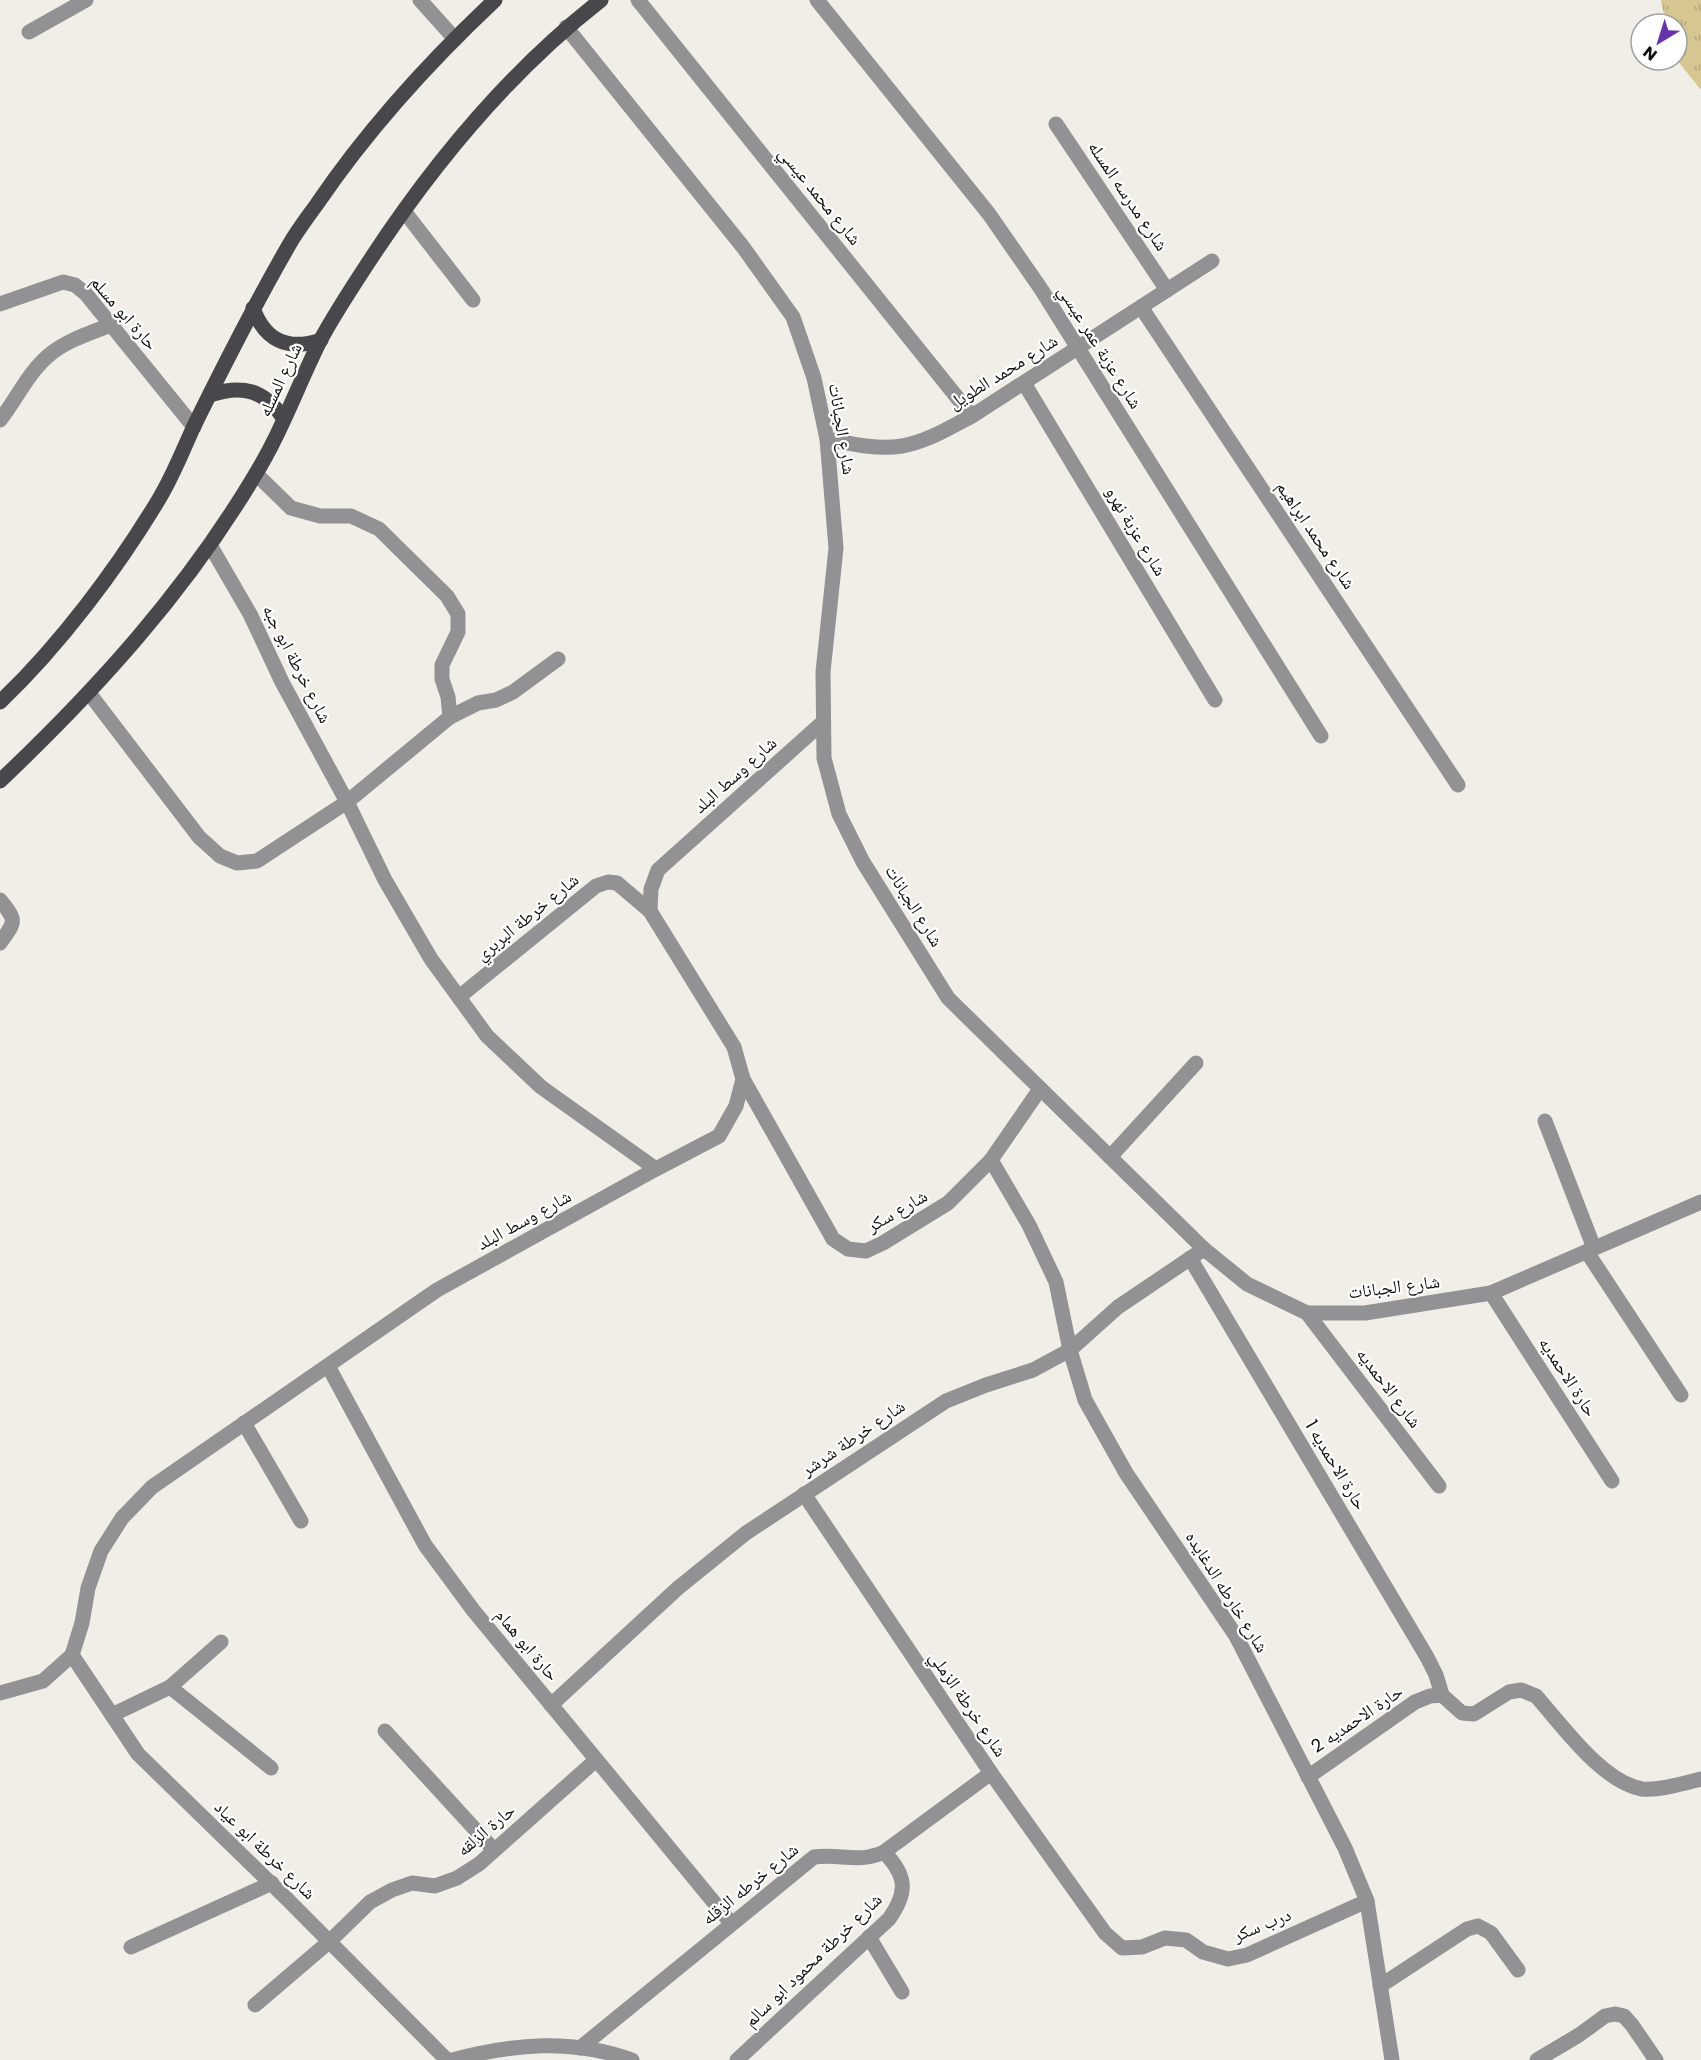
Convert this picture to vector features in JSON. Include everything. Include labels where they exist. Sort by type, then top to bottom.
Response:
[{"type":"main road","points":[[0,702],[68,628],[116,565],[160,498],[253,308],[290,242],[374,127],[429,64],[495,0]]},
{"type":"main road","name":"شارع المسله","points":[[0,781],[89,693],[165,606],[210,545],[256,474],[321,340],[351,288],[404,211],[465,133],[514,79],[566,27],[601,0]]},
{"type":"main road","points":[[253,308],[258,321],[267,333],[279,341],[293,345],[321,340]]},
{"type":"main road","points":[[210,395],[225,390],[242,389],[268,400],[284,419]]},
{"type":"street","points":[[29,32],[86,0]]},
{"type":"street","points":[[420,0],[454,39]]},
{"type":"street","name":"شارع محمد عيسي","points":[[638,0],[972,416]]},
{"type":"street","name":"شارع عزبة عمر عيسي","points":[[817,0],[990,214],[1078,348],[1322,736]]},
{"type":"street","name":"شارع الجبانات","points":[[566,27],[743,247],[793,317],[814,378],[827,440],[836,548],[823,672],[824,758],[839,814],[863,862],[948,998],[1204,1249],[1247,1284],[1307,1313],[1365,1313],[1491,1293],[1701,1202]]},
{"type":"street","name":"شارع مدرسه المسله","points":[[1056,124],[1167,290]]},
{"type":"street","points":[[404,211],[473,300]]},
{"type":"street","name":"شارع محمد الطويل","points":[[827,440],[865,447],[903,446],[937,434],[972,416],[1212,261]]},
{"type":"street","name":"حارة ابو مسلم","points":[[0,304],[63,282],[75,285],[86,294],[194,427]]},
{"type":"street","name":"شارع محمد ابراهيم","points":[[1141,307],[1458,785]]},
{"type":"street","points":[[0,420],[26,382],[48,356],[78,338],[111,325]]},
{"type":"street","name":"شارع عزبة نهرو","points":[[1024,383],[1215,700]]},
{"type":"street","points":[[256,474],[291,508],[320,516],[351,516],[379,529],[447,596],[458,614],[458,632],[442,665],[442,679],[448,697],[450,717]]},
{"type":"street","name":"شارع خرطة ابو جبه","points":[[210,545],[250,614],[282,682],[347,802],[385,880],[431,959],[487,1036],[541,1087],[656,1169]]},
{"type":"street","points":[[89,693],[199,837],[220,856],[237,863],[257,861],[347,802],[450,717],[478,703],[496,700],[513,693],[558,659]]},
{"type":"street","name":"شارع وسط البلد","points":[[650,911],[651,889],[658,870],[823,723]]},
{"type":"street","name":"شارع خرطة البربري","points":[[459,998],[596,886],[608,882],[617,883],[650,911]]},
{"type":"street","points":[[0,900],[12,916],[12,927],[0,943]]},
{"type":"street","points":[[650,911],[734,1047],[743,1079]]},
{"type":"street","points":[[1110,1157],[1196,1063]]},
{"type":"street","name":"شارع وسط البلد","points":[[72,1655],[82,1623],[91,1579],[101,1551],[122,1518],[152,1487],[437,1290],[719,1136],[736,1106],[743,1079]]},
{"type":"street","name":"شارع سكر","points":[[743,1079],[833,1239],[848,1249],[866,1251],[892,1238],[948,1203],[992,1160],[1040,1089]]},
{"type":"street","points":[[1545,1121],[1591,1250],[1681,1395]]},
{"type":"street","name":"شارع خارطه الدغايده","points":[[992,1160],[1029,1225],[1056,1282],[1070,1350],[1085,1400],[1126,1473],[1236,1636],[1345,1848],[1367,1901],[1392,2060]]},
{"type":"street","name":"شارع خرطة شرشر","points":[[551,1706],[678,1588],[746,1533],[946,1401],[1033,1370],[1070,1350],[1118,1307],[1204,1249]]},
{"type":"street","name":"حارة الاحمديه 1","points":[[1190,1258],[1427,1657],[1442,1695]]},
{"type":"street","name":"حارة الاحمديه","points":[[1491,1293],[1612,1481]]},
{"type":"street","name":"شارع الاحمديه","points":[[1307,1313],[1439,1486]]},
{"type":"street","name":"حارة ابو همام","points":[[328,1366],[425,1545],[473,1610],[731,1923]]},
{"type":"street","points":[[244,1424],[301,1521]]},
{"type":"street","name":"شارع خرطة الزملي","points":[[804,1494],[991,1773],[1105,1933]]},
{"type":"street","points":[[112,1715],[170,1688],[221,1642]]},
{"type":"street","points":[[0,1693],[43,1681],[72,1655]]},
{"type":"street","name":"شارع خرطة ابو عياد","points":[[72,1655],[138,1754],[272,1883],[449,2060]]},
{"type":"street","points":[[170,1688],[271,1768]]},
{"type":"street","points":[[1442,1695],[1462,1713],[1474,1714],[1509,1692],[1521,1690],[1536,1696],[1602,1770],[1620,1780],[1642,1789],[1672,1786],[1701,1779]]},
{"type":"street","name":"حارة الاحمديه 2","points":[[1308,1777],[1415,1702],[1430,1696],[1442,1695]]},
{"type":"street","points":[[385,1731],[494,1850]]},
{"type":"street","name":"حارة الزلقه","points":[[255,2005],[330,1941],[370,1902],[392,1890],[412,1883],[435,1886],[457,1878],[479,1864],[596,1760]]},
{"type":"street","name":"شارع خرطه الزقله","points":[[580,2048],[814,1857],[829,1854],[857,1860],[872,1858],[884,1852],[991,1773]]},
{"type":"street","name":"شارع خرطة محمود ابو سالم","points":[[737,2060],[889,1919],[900,1904],[903,1885],[897,1866],[884,1852]]},
{"type":"street","points":[[131,1947],[272,1883]]},
{"type":"street","name":"درب سكر","points":[[1105,1933],[1122,1948],[1142,1947],[1165,1938],[1186,1940],[1203,1952],[1228,1959],[1247,1955],[1367,1901]]},
{"type":"street","points":[[1380,1986],[1467,1929],[1478,1926],[1491,1933],[1518,1970]]},
{"type":"street","points":[[869,1938],[902,1992]]},
{"type":"street","points":[[1537,2060],[1579,2035],[1605,2016],[1615,2014],[1624,2016],[1656,2060]]},
{"type":"street","points":[[449,2060],[491,2049],[536,2045],[580,2048],[632,2060]]},
{"type":"green space","points":[[1661,0],[1701,0],[1701,90],[1687,72],[1689,72],[1689,12],[1664,12]]}]
